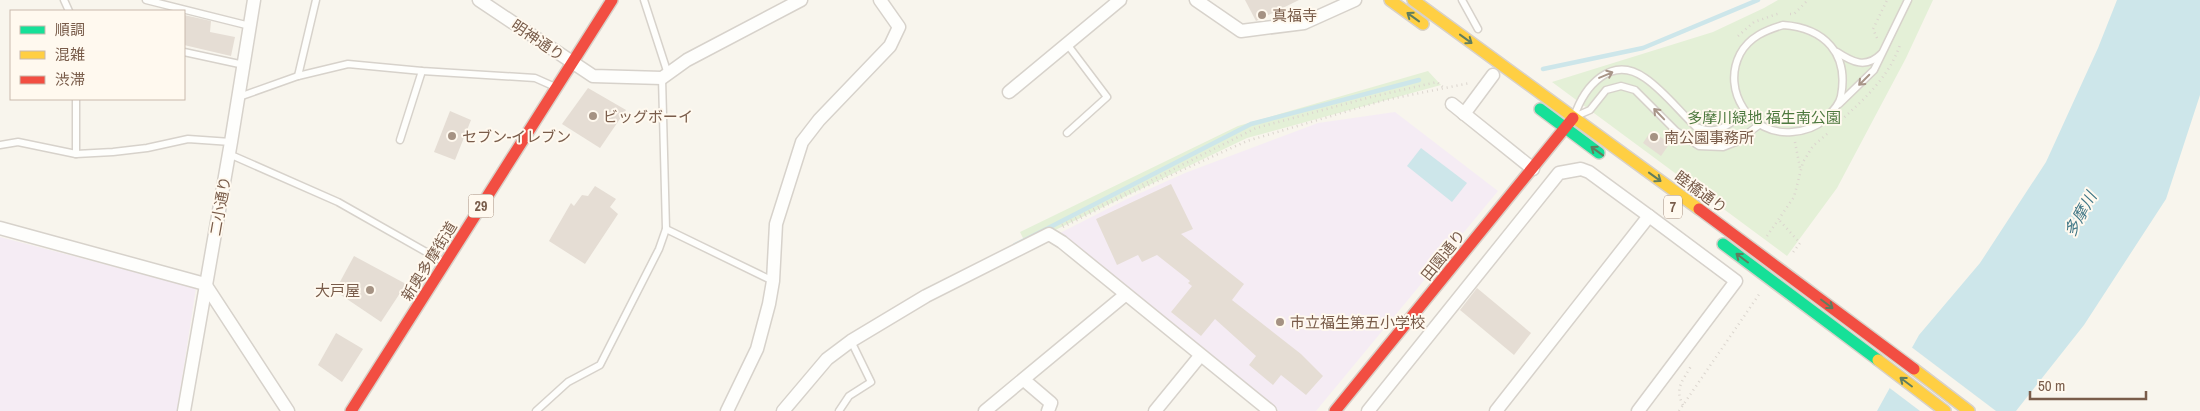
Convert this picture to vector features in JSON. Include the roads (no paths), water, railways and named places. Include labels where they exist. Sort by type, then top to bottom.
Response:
[{"type":"main road","name":"新奥多摩街道","points":[[351,411],[612,0]]},
{"type":"main road","points":[[1390,0],[1431,30]]},
{"type":"main road","name":"睦橋通り","points":[[1413,0],[1788,274],[1969,411]]},
{"type":"main road","points":[[1481,67],[1504,83]]},
{"type":"main road","points":[[1532,103],[1606,158]]},
{"type":"main road","name":"田園通り","points":[[1335,411],[1574,117]]},
{"type":"main road","name":"睦橋通り","points":[[1713,236],[1945,411]]},
{"type":"street","name":"二小通り","points":[[184,411],[254,0]]},
{"type":"street","name":"明神通り","points":[[479,0],[595,77],[665,76]]},
{"type":"street","points":[[665,76],[687,60],[802,0]]},
{"type":"street","points":[[727,411],[757,349],[773,281],[776,224],[802,142],[819,120],[890,46],[900,28],[880,0]]},
{"type":"street","points":[[1009,92],[1120,0]]},
{"type":"street","points":[[1196,0],[1241,31],[1304,23],[1355,0]]},
{"type":"street","points":[[1429,12],[1437,0]]},
{"type":"street","points":[[1464,114],[1493,75]]},
{"type":"street","points":[[1452,104],[1533,169]]},
{"type":"street","points":[[1368,411],[1559,173],[1581,169],[1588,172],[1736,280],[1638,411]]},
{"type":"street","points":[[1496,411],[1649,216]]},
{"type":"street","points":[[0,228],[205,284],[288,411]]},
{"type":"street","points":[[783,411],[827,359],[851,341],[926,296],[1049,234],[1062,242],[1270,411]]},
{"type":"street","points":[[985,411],[1125,295]]},
{"type":"street","points":[[1155,411],[1200,356]]},
{"type":"street","points":[[1024,380],[1051,403],[1048,411]]},
{"type":"lane","points":[[146,0],[250,26]]},
{"type":"lane","points":[[298,76],[316,0]]},
{"type":"lane","points":[[536,411],[568,382],[600,365],[659,249],[666,229],[665,76],[644,0]]},
{"type":"lane","points":[[1462,0],[1478,29]]},
{"type":"lane","points":[[1883,51],[1878,57],[1865,63],[1851,61],[1837,52],[1823,38],[1801,28],[1783,25],[1758,34],[1745,46],[1736,65],[1736,92],[1746,112],[1759,125],[1784,133],[1803,131],[1820,123],[1874,70],[1908,0]]},
{"type":"lane","points":[[1067,44],[1107,97],[1067,133]]},
{"type":"lane","points":[[185,52],[244,65]]},
{"type":"lane","points":[[1837,52],[1843,78],[1840,104]]},
{"type":"lane","points":[[239,97],[298,76],[348,64],[422,72],[535,78],[556,87]]},
{"type":"lane","points":[[1574,117],[1579,102],[1594,81],[1605,74],[1622,71],[1644,77],[1696,126],[1702,129],[1721,130],[1746,112]]},
{"type":"lane","points":[[400,140],[422,72]]},
{"type":"lane","points":[[1574,117],[1590,110],[1606,90],[1621,86],[1635,90],[1676,131],[1699,146],[1710,148],[1730,145],[1759,125]]},
{"type":"lane","points":[[76,100],[76,154]]},
{"type":"lane","points":[[0,145],[18,142],[76,154],[130,150],[188,139],[230,148],[338,202],[445,263]]},
{"type":"lane","points":[[666,229],[773,281]]},
{"type":"lane","points":[[839,411],[849,396],[871,382],[851,341]]},
{"type":"water","name":"多摩川","points":[[2117,0],[2200,0],[2200,95],[2166,199],[2084,325],[2016,411],[1877,411],[1919,335],[1980,263],[2046,162],[2098,48]]},
{"type":"water","points":[[1421,148],[1467,183],[1452,202],[1407,166]]},
{"type":"waterway","points":[[1543,69],[1643,48],[1758,0]]},
{"type":"waterway","points":[[1015,245],[1251,124],[1419,80]]},
{"type":"place","name":"真福寺","points":[[1262,15]]},
{"type":"place","name":"ビッグボーイ","points":[[593,116]]},
{"type":"place","name":"セブン-イレブン","points":[[452,136]]},
{"type":"place","name":"南公園事務所","points":[[1654,137]]},
{"type":"place","name":"大戸屋","points":[[370,290]]},
{"type":"place","name":"市立福生第五小学校","points":[[1280,322]]},
{"type":"park label","name":"多摩川緑地 福生南公園","points":[[1764,117]]}]
